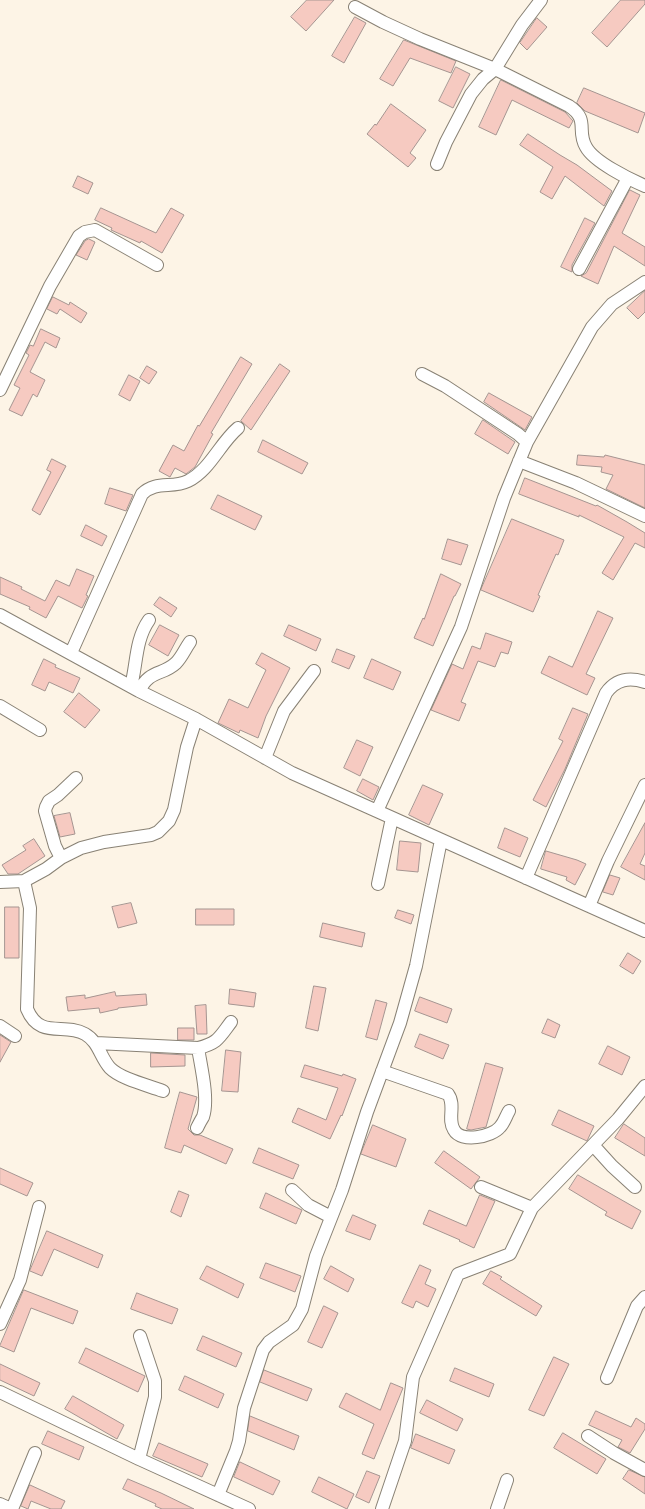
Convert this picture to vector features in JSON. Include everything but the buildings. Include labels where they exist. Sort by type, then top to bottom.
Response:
[{"type":"street","points":[[437,164],[446,142],[471,94],[483,79],[495,69],[522,25],[541,0]]},
{"type":"street","points":[[355,7],[414,36],[495,69],[577,111],[582,122],[583,140],[590,153],[628,178],[645,186]]},
{"type":"street","points":[[579,269],[628,178]]},
{"type":"street","points":[[0,390],[50,286],[79,236],[85,232],[95,230],[157,265]]},
{"type":"street","points":[[376,811],[461,627],[504,498],[527,442],[592,327],[612,304],[645,282]]},
{"type":"street","points":[[422,374],[445,386],[518,434],[527,442]]},
{"type":"street","points":[[72,654],[142,494],[151,487],[180,484],[195,477],[203,470],[229,436],[238,428]]},
{"type":"street","points":[[519,461],[576,483],[645,516]]},
{"type":"street","points":[[1,618],[196,719],[292,773],[645,931]]},
{"type":"street","points":[[135,688],[140,637],[149,620]]},
{"type":"street","points":[[135,688],[143,684],[154,674],[175,664],[190,642]]},
{"type":"street","points":[[265,758],[284,711],[314,671]]},
{"type":"street","points":[[526,878],[606,693],[612,686],[626,679],[645,682]]},
{"type":"street","points":[[0,706],[40,730]]},
{"type":"street","points":[[0,882],[24,880],[81,848],[151,835],[158,832],[169,821],[174,810],[187,747],[196,719]]},
{"type":"street","points":[[61,858],[55,846],[45,811],[49,801],[76,778]]},
{"type":"street","points":[[589,906],[608,861],[645,785]]},
{"type":"street","points":[[378,884],[392,818]]},
{"type":"street","points":[[218,1495],[236,1452],[244,1408],[260,1358],[269,1342],[293,1325],[302,1309],[310,1273],[342,1190],[367,1112],[400,1023],[416,966],[440,840]]},
{"type":"street","points":[[24,880],[30,908],[27,1009],[30,1017],[35,1023],[52,1030],[80,1032],[96,1043],[109,1067],[116,1074],[163,1091]]},
{"type":"street","points":[[96,1043],[198,1048],[215,1042],[231,1022]]},
{"type":"street","points":[[0,1026],[15,1036]]},
{"type":"street","points":[[197,1128],[203,1116],[204,1103],[204,1089],[198,1048]]},
{"type":"street","points":[[382,1071],[448,1094],[452,1102],[452,1126],[460,1135],[468,1138],[488,1135],[500,1127],[509,1111]]},
{"type":"street","points":[[382,1509],[405,1441],[413,1377],[458,1274],[510,1254],[532,1208],[618,1119],[645,1086]]},
{"type":"street","points":[[593,1145],[612,1166],[635,1187]]},
{"type":"street","points":[[481,1187],[532,1208]]},
{"type":"street","points":[[292,1190],[308,1205],[331,1217]]},
{"type":"street","points":[[0,1324],[20,1280],[39,1207]]},
{"type":"street","points":[[607,1378],[637,1306],[645,1297]]},
{"type":"street","points":[[139,1459],[155,1397],[155,1381],[140,1336]]},
{"type":"street","points":[[0,1392],[139,1459],[249,1509]]},
{"type":"street","points":[[588,1436],[614,1453],[645,1470]]},
{"type":"street","points":[[0,1504],[12,1509],[35,1453]]},
{"type":"street","points":[[497,1509],[507,1480]]}]
